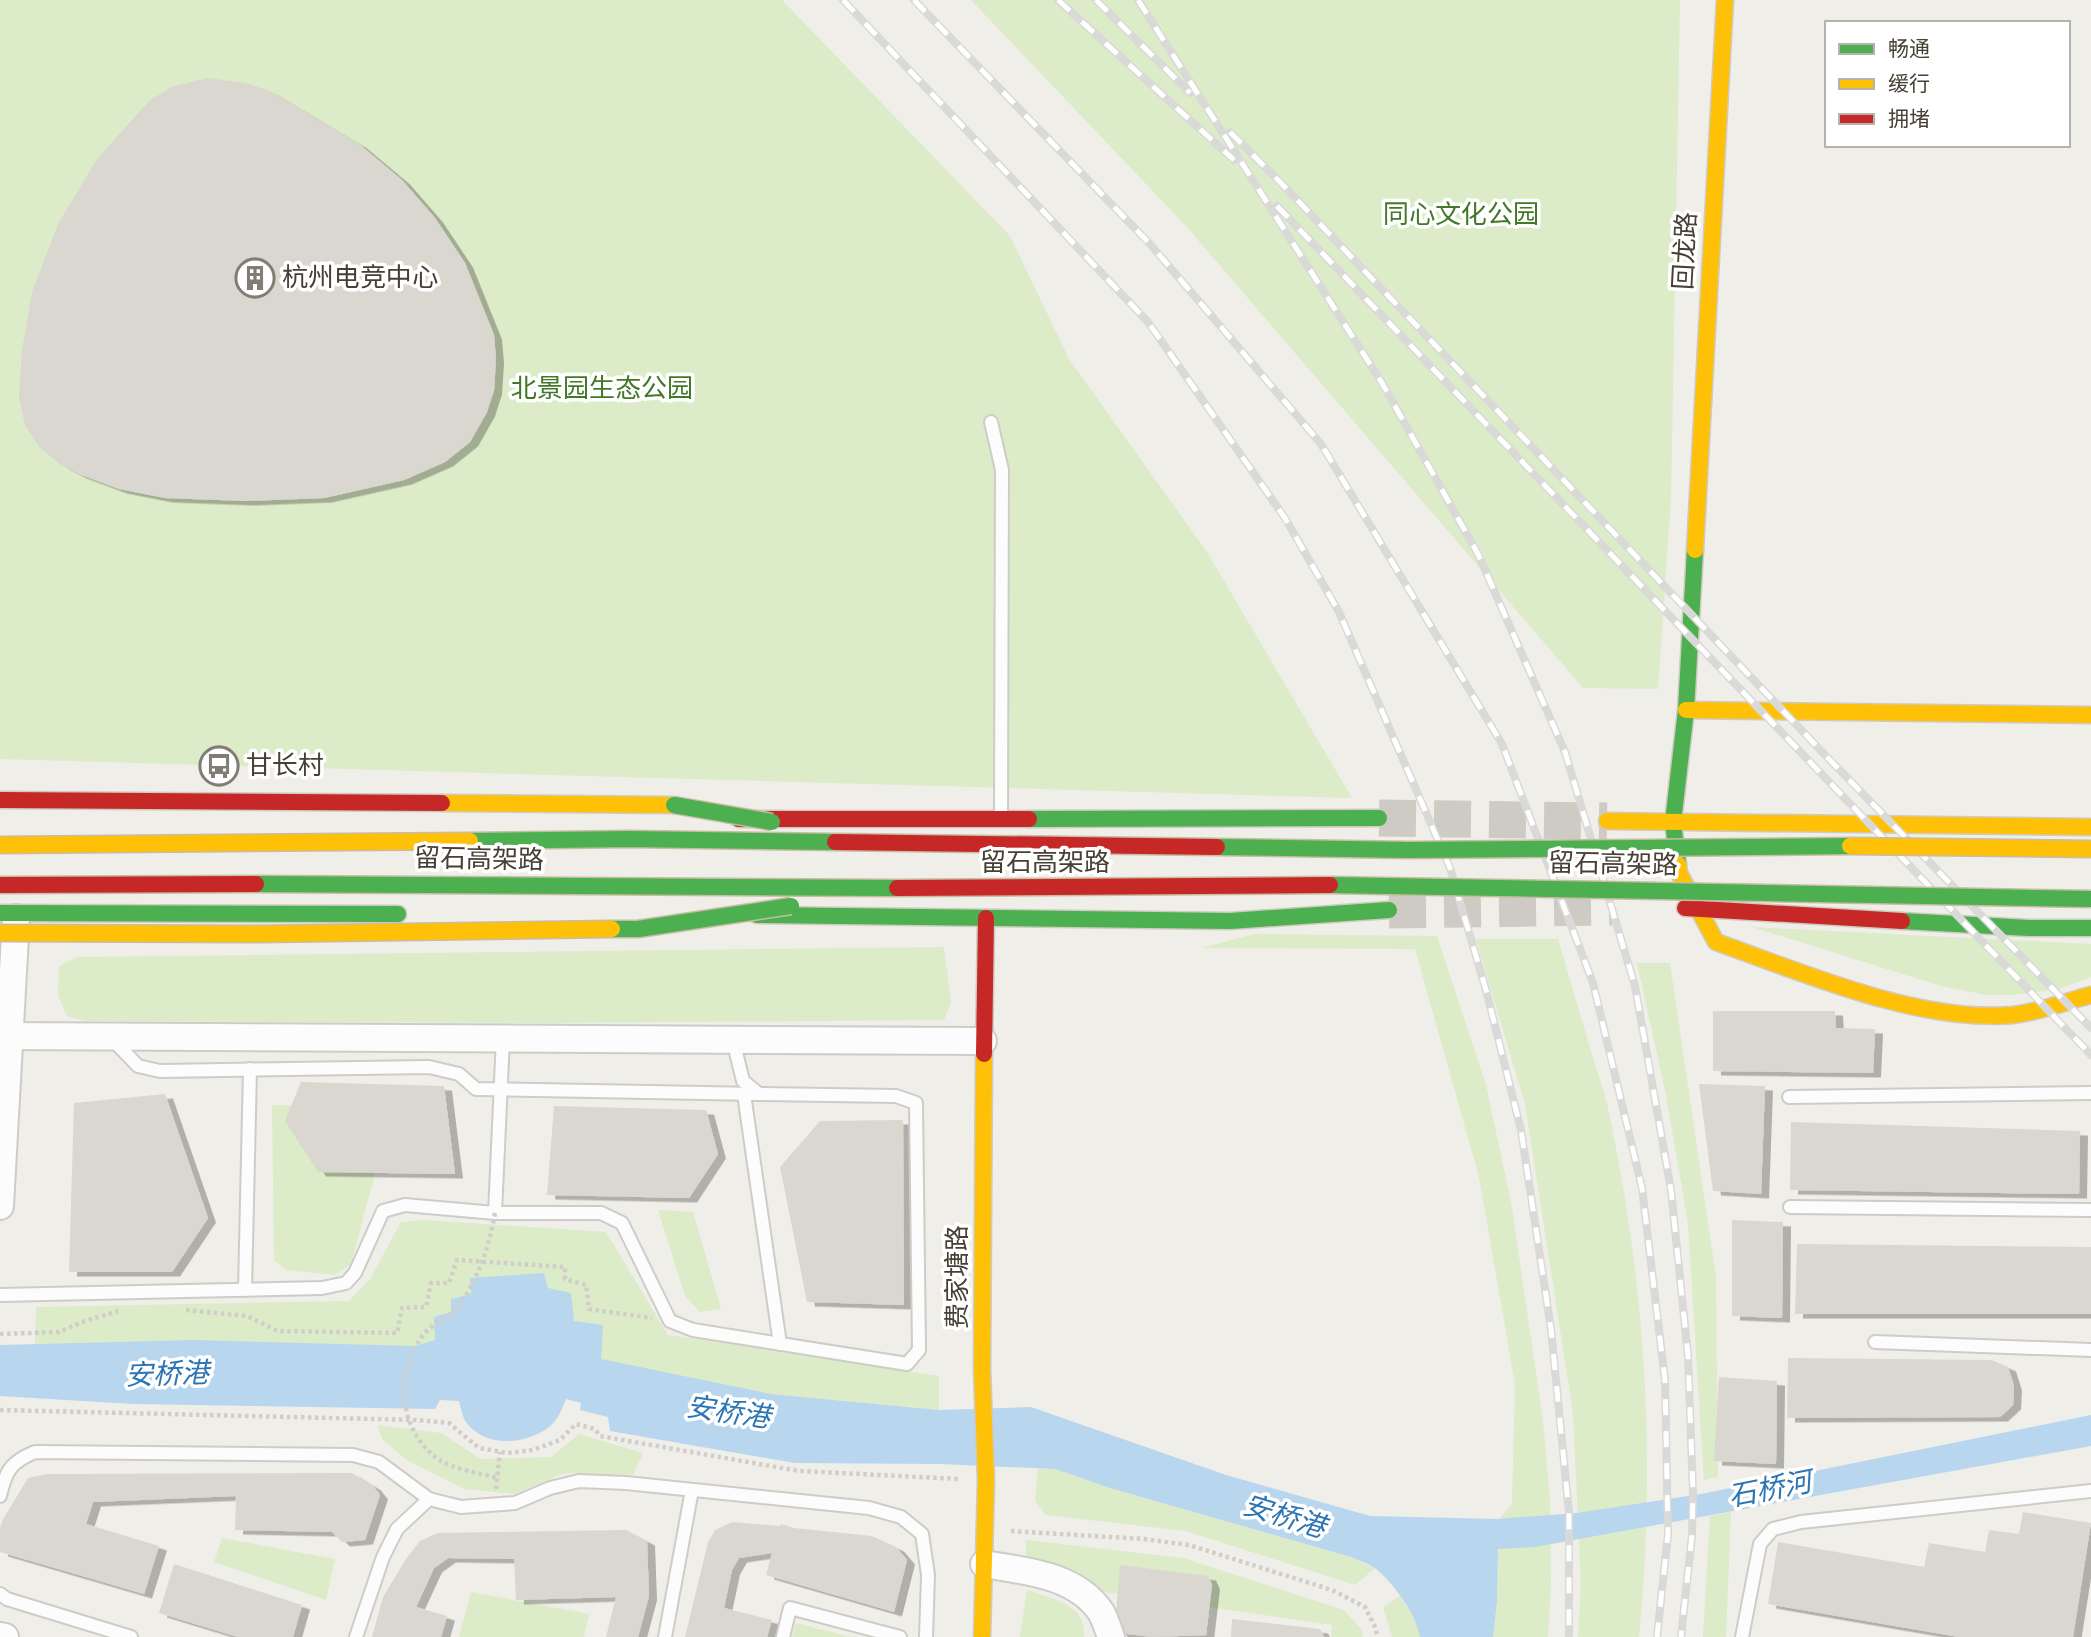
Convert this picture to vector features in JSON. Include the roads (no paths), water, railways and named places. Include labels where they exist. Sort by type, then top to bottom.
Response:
[{"type":"main road","name":"回龙路","points":[[1725,0],[1686,710],[1673,822],[1679,873],[1716,942],[1889,1001],[1958,1013],[2010,1016],[2091,995]]},
{"type":"main road","points":[[1686,710],[2091,715]]},
{"type":"main road","points":[[0,800],[674,805],[895,842]]},
{"type":"main road","points":[[601,820],[1379,818]]},
{"type":"main road","points":[[1607,821],[2091,827]]},
{"type":"main road","name":"留石高架路","points":[[0,845],[630,839],[1408,850],[1873,846],[2091,849]]},
{"type":"main road","name":"留石高架路","points":[[0,885],[401,883],[902,888],[1399,885],[2091,899]]},
{"type":"main road","points":[[5,919],[259,934],[638,929],[902,888]]},
{"type":"main road","points":[[1659,906],[2029,928],[2091,928]]},
{"type":"main road","points":[[526,914],[1230,921],[1389,910]]},
{"type":"main road","points":[[5,919],[414,914]]},
{"type":"main road","name":"费家塘路","points":[[982,1637],[986,1480],[982,1370],[986,918]]},
{"type":"street","points":[[0,1206],[5,919]]},
{"type":"street","points":[[5,1036],[983,1041]]},
{"type":"street","points":[[984,1564],[1045,1574],[1083,1592],[1101,1612],[1111,1637]]},
{"type":"lane","points":[[991,422],[1002,470],[1001,819]]},
{"type":"lane","points":[[0,1295],[322,1288],[346,1283],[355,1273],[383,1211],[405,1205],[495,1213],[601,1213],[622,1223],[670,1321],[693,1330],[907,1364],[919,1350],[916,1103],[896,1096],[476,1089],[459,1074],[429,1067],[160,1071],[138,1066],[110,1036]]},
{"type":"lane","points":[[495,1213],[503,1038]]},
{"type":"lane","points":[[733,1040],[743,1081],[759,1094]]},
{"type":"lane","points":[[245,1290],[250,1069]]},
{"type":"lane","points":[[1789,1097],[2091,1093]]},
{"type":"lane","points":[[744,1094],[780,1344]]},
{"type":"lane","points":[[1790,1207],[2091,1210]]},
{"type":"lane","points":[[1875,1342],[2091,1350]]},
{"type":"lane","points":[[0,1496],[15,1461],[35,1452],[353,1455],[379,1462],[429,1499],[461,1507],[515,1503],[550,1488],[579,1481],[869,1508],[901,1517],[922,1534],[928,1575],[926,1637]]},
{"type":"lane","points":[[665,1637],[692,1490]]},
{"type":"lane","points":[[1742,1637],[1759,1544],[1773,1529],[1801,1522],[2091,1490]]},
{"type":"lane","points":[[356,1637],[383,1557],[397,1529],[429,1499]]},
{"type":"lane","points":[[0,1594],[7,1600],[131,1637]]},
{"type":"lane","points":[[783,1637],[790,1608],[900,1637]]},
{"type":"water","points":[[544,1273],[548,1288],[571,1293],[574,1321],[603,1325],[601,1359],[771,1394],[939,1410],[1031,1407],[1226,1475],[1370,1516],[1498,1519],[1577,1513],[1701,1494],[2091,1415],[2091,1446],[1535,1547],[1498,1549],[1493,1637],[1420,1637],[1414,1619],[1397,1591],[1383,1575],[1367,1564],[1351,1557],[1110,1488],[1055,1469],[940,1464],[795,1463],[610,1431],[608,1417],[580,1410],[581,1403],[566,1399],[557,1418],[549,1427],[529,1437],[506,1441],[494,1440],[474,1430],[465,1420],[459,1401],[440,1400],[435,1409],[132,1404],[0,1396],[0,1345],[194,1340],[415,1346],[435,1340],[434,1317],[451,1312],[451,1299],[471,1294],[470,1278]]},
{"type":"tunnel","points":[[1379,818],[1607,821]]},
{"type":"tunnel","points":[[1389,910],[1612,907]]},
{"type":"railway","points":[[843,0],[1148,322],[1285,518],[1339,612],[1450,868],[1486,990],[1521,1130],[1551,1329],[1569,1513],[1569,1637]]},
{"type":"railway","points":[[914,0],[1150,244],[1321,444],[1502,744],[1593,983],[1642,1188],[1665,1380],[1668,1534],[1657,1637]]},
{"type":"railway","points":[[1058,0],[1234,160]]},
{"type":"railway","points":[[1096,0],[1190,93]]},
{"type":"railway","points":[[1138,0],[1382,383],[1478,554],[1565,752],[1635,986],[1671,1190],[1688,1356],[1693,1493],[1692,1535],[1681,1637]]},
{"type":"railway","points":[[1230,132],[1827,757],[2091,1028]]},
{"type":"railway","points":[[1277,206],[2091,1055]]},
{"type":"place","name":"杭州电竞中心","points":[[255,278]]},
{"type":"place","name":"甘长村","points":[[219,766]]},
{"type":"park label","name":"同心文化公园","points":[[1461,215]]},
{"type":"park label","name":"北景园生态公园","points":[[602,389]]},
{"type":"water label","name":"安桥港","points":[[167,1375]]},
{"type":"water label","name":"安桥港","points":[[728,1413]]},
{"type":"water label","name":"石桥河","points":[[1770,1490]]},
{"type":"water label","name":"安桥港","points":[[1284,1517]]}]
